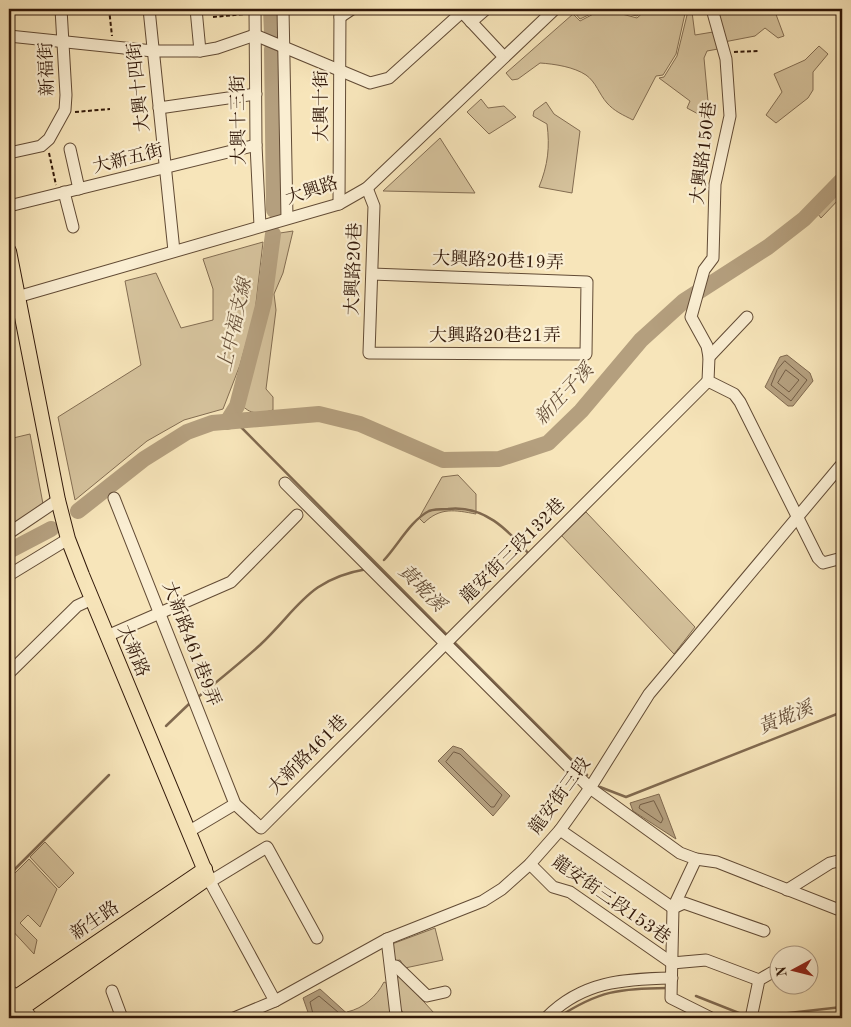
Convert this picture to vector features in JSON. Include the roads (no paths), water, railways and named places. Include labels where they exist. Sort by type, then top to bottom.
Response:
[{"type":"main road","name":"大新路","points":[[9,251],[58,503],[68,537],[107,636],[208,876]]},
{"type":"main road","name":"新生路","points":[[18,1006],[208,876]]},
{"type":"street","name":"新福街","points":[[9,153],[40,146],[49,139],[65,110],[61,9]]},
{"type":"street","name":"大興十四街","points":[[149,9],[174,251]]},
{"type":"street","points":[[196,9],[200,51]]},
{"type":"street","points":[[283,9],[287,218]]},
{"type":"street","points":[[340,13],[352,9]]},
{"type":"street","points":[[471,22],[486,9]]},
{"type":"street","name":"大興路","points":[[17,297],[339,204],[366,188],[555,9]]},
{"type":"street","name":"大興路150巷","points":[[709,357],[707,346],[691,317],[704,270],[713,258],[715,184],[730,116],[726,58],[713,9]]},
{"type":"street","name":"大興十三街","points":[[255,11],[256,145],[260,226]]},
{"type":"street","points":[[9,36],[63,40],[153,51],[200,51],[217,48],[255,35],[339,71],[370,82],[389,78],[462,12],[504,57]]},
{"type":"street","name":"大興十街","points":[[339,204],[340,13]]},
{"type":"street","points":[[159,108],[256,94]]},
{"type":"street","name":"大新五街","points":[[9,206],[60,189],[79,189],[256,145]]},
{"type":"street","points":[[70,148],[79,189]]},
{"type":"street","name":"大興路20巷","points":[[366,188],[374,206],[369,353]]},
{"type":"street","points":[[60,189],[73,227]]},
{"type":"street","name":"大興路20巷19弄","points":[[372,274],[587,282],[586,318]]},
{"type":"street","points":[[747,317],[709,357],[708,381],[734,394],[740,402],[796,518],[818,558],[823,563],[842,558]]},
{"type":"street","name":"大興路20巷21弄","points":[[369,353],[586,354],[586,318]]},
{"type":"street","name":"龍安街三段132巷","points":[[445,644],[708,381]]},
{"type":"street","name":"龍安街三段","points":[[275,1001],[387,939],[483,901],[502,889],[530,864],[560,830],[590,788],[649,694],[842,464]]},
{"type":"street","points":[[285,483],[590,788],[680,853],[717,862],[842,912]]},
{"type":"street","name":"大新路461巷9弄","points":[[114,498],[235,804]]},
{"type":"street","points":[[9,533],[58,503]]},
{"type":"street","points":[[107,636],[231,582],[297,515]]},
{"type":"street","points":[[9,575],[68,537]]},
{"type":"street","points":[[9,673],[77,606],[92,599]]},
{"type":"street","name":"大新路461巷","points":[[235,804],[261,828],[445,644]]},
{"type":"street","points":[[188,832],[235,804]]},
{"type":"street","points":[[560,830],[674,908]]},
{"type":"street","points":[[208,876],[267,847],[317,938]]},
{"type":"street","points":[[696,858],[674,908],[671,998],[708,1018]]},
{"type":"street","points":[[786,890],[830,863],[842,860]]},
{"type":"street","name":"龍安街三段153巷","points":[[530,864],[553,886],[570,892],[672,963],[706,960],[759,980]]},
{"type":"street","name":"大新路","points":[[208,876],[275,1001]]},
{"type":"street","points":[[674,908],[684,903],[764,931]]},
{"type":"street","points":[[387,939],[396,1015],[399,1018]]},
{"type":"street","points":[[391,966],[396,966],[427,996],[444,992]]},
{"type":"street","points":[[752,1014],[759,980],[768,975]]},
{"type":"street","points":[[546,1018],[572,998],[598,985],[624,979],[672,978]]},
{"type":"street","points":[[112,991],[122,1018]]},
{"type":"street","points":[[234,1018],[275,1001]]},
{"type":"water","points":[[787,355],[810,373],[813,381],[793,406],[788,406],[765,387],[780,357]]},
{"type":"water","points":[[453,746],[462,749],[510,796],[493,816],[438,761]]},
{"type":"water","points":[[659,794],[676,839],[633,811],[630,803]]},
{"type":"water","points":[[320,989],[352,1018],[310,1018],[303,998]]},
{"type":"waterway","points":[[271,9],[272,33]]},
{"type":"waterway","points":[[272,49],[274,210]]},
{"type":"waterway","name":"新庄子溪","points":[[78,511],[144,459],[187,432],[212,423],[319,414],[360,424],[443,460],[499,459],[548,443],[581,411],[641,340],[684,301],[768,247],[804,219],[842,180]]},
{"type":"waterway","name":"上中福支線","points":[[227,422],[237,406],[264,302],[273,234]]},
{"type":"waterway","name":"黃墘溪","points":[[236,422],[448,636]]},
{"type":"waterway","points":[[384,560],[416,520],[429,511],[441,509],[461,509],[484,515],[503,528],[529,554]]},
{"type":"waterway","points":[[9,551],[51,529]]},
{"type":"waterway","points":[[198,697],[260,645],[306,597],[331,580],[367,569]]},
{"type":"waterway","name":"黃墘溪","points":[[452,640],[587,775]]},
{"type":"waterway","points":[[166,726],[190,703]]},
{"type":"waterway","name":"黃墘溪","points":[[600,787],[626,797],[842,712]]},
{"type":"waterway","points":[[9,875],[109,775]]},
{"type":"waterway","points":[[557,1018],[598,996],[636,989],[668,988]]},
{"type":"waterway","points":[[696,996],[749,1017]]},
{"type":"waterway","points":[[754,1017],[842,1007]]}]
